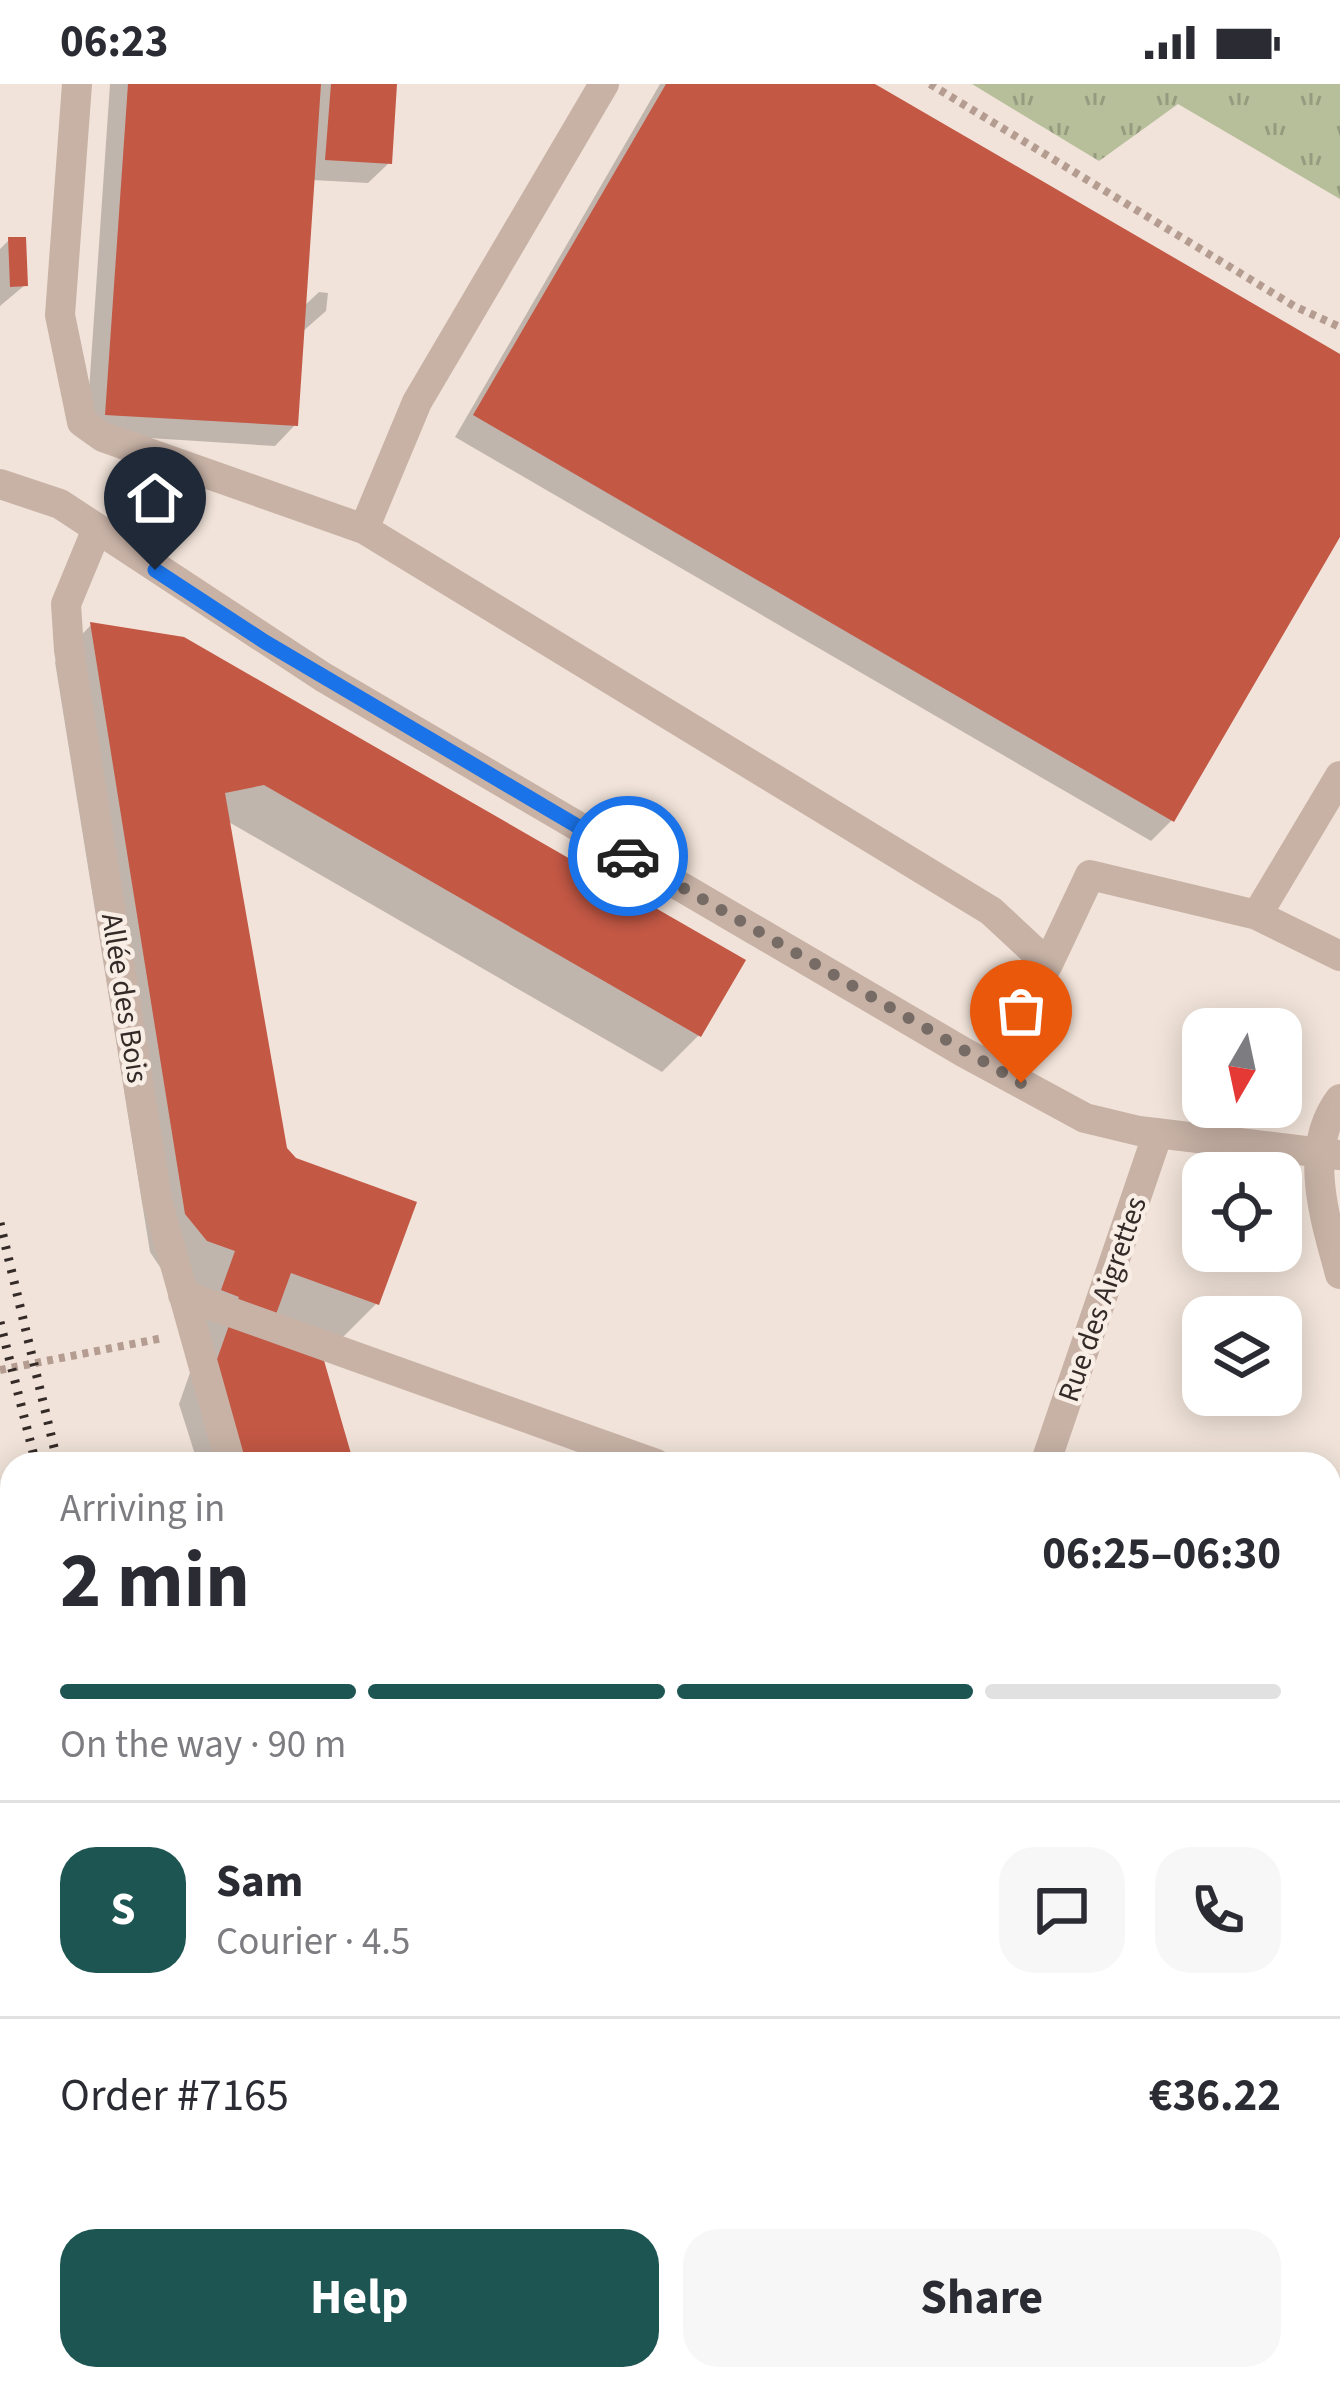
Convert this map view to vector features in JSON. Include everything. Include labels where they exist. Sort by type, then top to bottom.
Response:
[{"type":"street","points":[[76,84],[60,315],[82,422],[103,436],[364,529],[991,911],[1048,964]]},
{"type":"street","points":[[364,529],[417,402],[604,84]]},
{"type":"street","points":[[0,484],[60,504],[323,677],[1085,1118],[1158,1133],[1331,1153]]},
{"type":"street","name":"Allée des Bois","points":[[97,529],[66,604],[69,650],[157,1200],[228,1452]]},
{"type":"street","points":[[1257,915],[1340,776]]},
{"type":"street","points":[[989,1066],[1048,964],[1090,875],[1257,915],[1340,956]]},
{"type":"street","points":[[1340,1099],[1328,1115],[1331,1153],[1318,1190],[1340,1274]]},
{"type":"street","name":"Rue des Aigrettes","points":[[1049,1452],[1158,1133]]},
{"type":"street","points":[[183,1294],[623,1452]]},
{"type":"path","points":[[930,84],[1294,306],[1340,327]]},
{"type":"path","points":[[0,1370],[194,1332]]},
{"type":"green space","points":[[972,84],[1340,84],[1340,199],[1178,104],[1099,161]]},
{"type":"building","points":[[128,84],[321,84],[298,426],[105,415]]},
{"type":"building","points":[[331,84],[397,84],[392,164],[325,160]]},
{"type":"building","points":[[666,84],[875,84],[1340,354],[1340,537],[1174,822],[473,415]]},
{"type":"building","points":[[8,237],[26,237],[28,286],[10,287]]},
{"type":"building","points":[[90,622],[184,637],[746,960],[701,1037],[264,785],[225,793],[287,1148],[296,1158],[417,1202],[379,1305],[291,1273],[267,1339],[323,1357],[351,1452],[242,1452],[215,1365],[239,1297],[221,1290],[235,1251],[207,1241],[185,1214]]},
{"type":"railway","points":[[0,1223],[55,1452]]},
{"type":"railway","points":[[0,1322],[33,1452]]},
{"type":"way so far","points":[[628,856],[1021,1083]]},
{"type":"route","points":[[155,570],[265,642],[628,856]]}]
